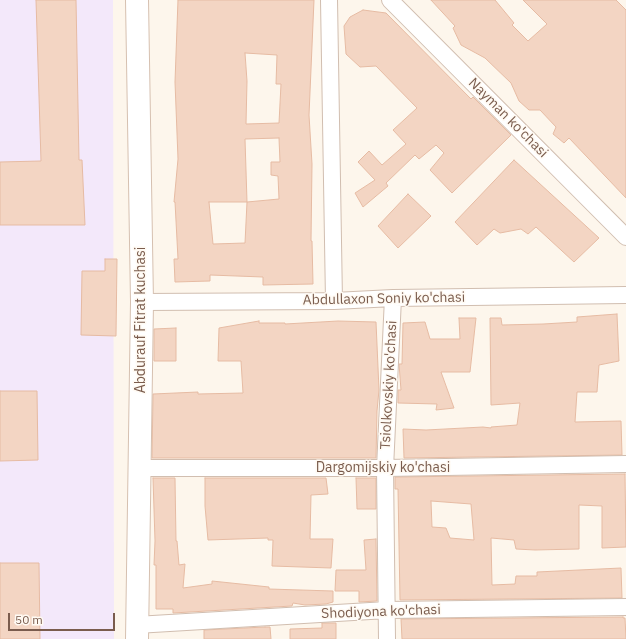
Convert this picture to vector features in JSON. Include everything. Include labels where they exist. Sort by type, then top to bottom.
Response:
[{"type":"street","name":"Abdurauf Fitrat kuchasi","points":[[137,0],[142,302],[137,632]]},
{"type":"street","points":[[329,0],[334,301]]},
{"type":"street","name":"Nayman ko'chasi","points":[[390,0],[626,237]]},
{"type":"street","name":"Abdullaxon Soniy ko'chasi","points":[[142,302],[334,301],[393,298],[626,295]]},
{"type":"street","name":"Tsiolkovskiy ko'chasi","points":[[387,639],[385,468],[393,298]]},
{"type":"street","name":"Dargomijskiy ko'chasi","points":[[139,468],[385,468],[626,464]]},
{"type":"street","name":"Shodiyona ko'chasi","points":[[137,632],[387,610],[626,607]]},
{"type":"shaded area","points":[[0,0],[113,0],[114,639],[0,639]]},
{"type":"building","points":[[36,0],[76,0],[79,160],[82,160],[85,225],[0,225],[0,162],[41,161]]},
{"type":"building","points":[[178,0],[314,0],[309,115],[312,164],[311,241],[313,284],[263,285],[263,277],[210,275],[210,281],[175,282],[174,259],[178,259],[174,202],[178,159],[175,82]],"holes":[[[245,53],[277,55],[276,84],[281,84],[279,123],[246,124],[247,81]],[[279,138],[280,162],[271,162],[271,175],[278,176],[279,199],[247,202],[245,139]],[[209,202],[247,202],[245,243],[213,244]]]},
{"type":"building","points":[[431,0],[495,0],[514,23],[512,25],[528,41],[547,24],[523,0],[616,0],[626,10],[626,198],[569,138],[564,143],[553,134],[556,127],[540,110],[529,110],[519,101],[511,83],[485,58],[461,45],[453,28],[455,26]]},
{"type":"building","points":[[363,10],[386,13],[471,99],[473,97],[511,135],[452,193],[430,170],[444,153],[436,145],[419,159],[415,155],[386,183],[388,186],[363,207],[355,193],[375,180],[358,162],[369,151],[382,165],[406,144],[393,130],[417,108],[376,66],[360,67],[346,54],[344,26],[350,17]]},
{"type":"building","points":[[514,160],[599,238],[574,262],[536,227],[528,234],[521,229],[500,233],[494,229],[477,245],[455,222]]},
{"type":"building","points":[[408,194],[431,216],[398,248],[378,226]]},
{"type":"building","points":[[105,259],[117,259],[116,336],[81,335],[82,271],[105,271]]},
{"type":"building","points":[[617,314],[619,361],[599,365],[597,392],[577,392],[575,422],[621,421],[622,455],[404,458],[403,429],[426,430],[483,427],[491,428],[517,425],[520,403],[491,405],[490,318],[501,318],[502,325],[543,324],[577,322],[577,317]]},
{"type":"building","points":[[459,318],[476,318],[470,372],[441,372],[454,408],[436,410],[437,404],[398,403],[398,390],[401,390],[399,364],[402,364],[403,323],[425,322],[430,339],[460,339]]},
{"type":"building","points":[[259,321],[259,323],[285,324],[338,321],[376,322],[379,390],[376,458],[152,458],[153,394],[198,392],[198,394],[243,393],[241,361],[218,361],[219,328]]},
{"type":"building","points":[[176,328],[176,361],[154,361],[154,329]]},
{"type":"building","points":[[0,391],[37,391],[38,460],[0,461]]},
{"type":"building","points":[[625,474],[626,547],[602,548],[602,506],[579,505],[579,549],[516,549],[514,540],[491,538],[492,585],[515,584],[516,576],[537,576],[537,572],[621,568],[622,598],[400,600],[398,489],[395,489],[395,477]],"holes":[[[431,501],[471,504],[474,540],[450,538],[446,528],[432,527]]]},
{"type":"building","points":[[153,478],[175,478],[176,541],[179,565],[185,564],[183,588],[212,584],[212,581],[269,587],[269,589],[333,591],[333,602],[326,604],[305,605],[293,603],[292,606],[173,613],[173,609],[156,609]]},
{"type":"building","points":[[205,478],[326,478],[328,494],[311,495],[310,539],[333,539],[331,568],[272,566],[273,540],[268,540],[268,538],[208,540],[205,506]]},
{"type":"building","points":[[356,478],[376,478],[376,509],[357,509]]},
{"type":"building","points":[[376,539],[377,601],[359,602],[359,591],[335,591],[336,570],[366,570],[364,540]]},
{"type":"building","points":[[0,563],[39,563],[40,639],[0,639]]},
{"type":"building","points":[[625,618],[626,639],[402,639],[401,619]]},
{"type":"building","points":[[322,623],[336,623],[336,639],[290,639],[290,629],[322,628]]},
{"type":"building","points":[[270,627],[271,639],[204,639],[204,630]]}]
